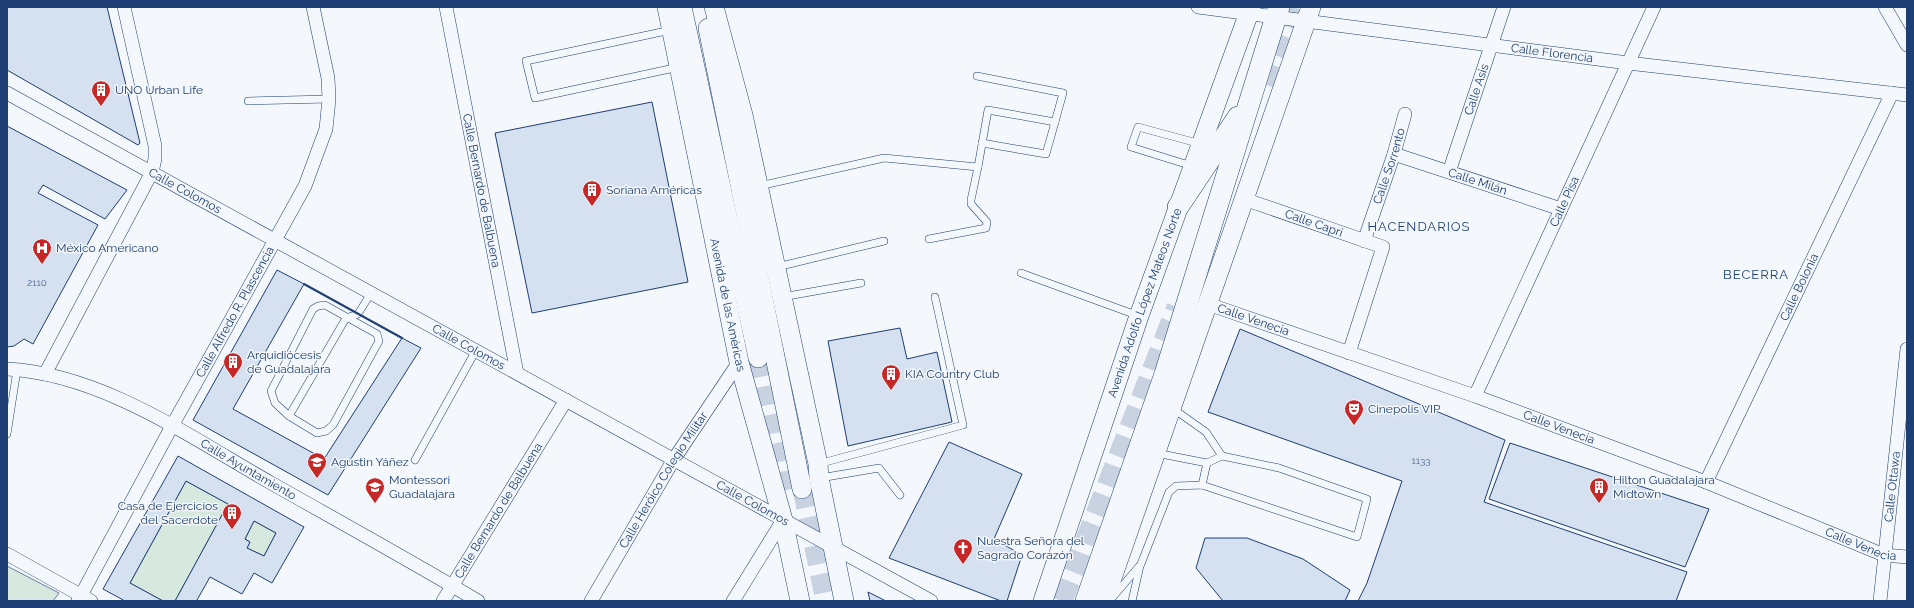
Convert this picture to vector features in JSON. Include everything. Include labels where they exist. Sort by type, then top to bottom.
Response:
[{"type":"main road","name":"Avenida de las Américas","points":[[667,7],[739,362],[783,520],[800,601]]},
{"type":"main road","name":"Avenida de las Américas","points":[[682,7],[758,358]]},
{"type":"main road","points":[[703,7],[802,489]]},
{"type":"main road","points":[[714,7],[743,115],[819,471],[832,547],[844,601]]},
{"type":"main road","name":"Avenida Adolfo López Mateos Norte","points":[[1043,601],[1139,316],[1193,167],[1247,9]]},
{"type":"main road","points":[[1086,601],[1165,374],[1277,12]]},
{"type":"main road","points":[[1104,601],[1308,15]]},
{"type":"main road","points":[[1178,207],[1251,98]]},
{"type":"street","points":[[45,374],[152,172],[155,159],[155,146],[124,7]]},
{"type":"street","name":"Calle Alfredo R. Plascencia","points":[[83,599],[172,426],[305,186],[317,156],[326,129],[329,99],[328,78],[313,7]]},
{"type":"street","name":"Calle Bernardo de Balbuena","points":[[446,7],[517,373]]},
{"type":"street","name":"Calle Florencia","points":[[1198,7],[1247,9],[1308,15],[1492,46],[1907,95]]},
{"type":"street","name":"Calle Asis","points":[[1450,172],[1504,7]]},
{"type":"street","name":"Calle Pisa","points":[[1475,396],[1654,7]]},
{"type":"street","points":[[1885,7],[1907,44]]},
{"type":"street","name":"Calle Colomos","points":[[7,93],[371,293],[475,352],[517,373],[931,601]]},
{"type":"street","name":"Calle Bolonia","points":[[1706,482],[1892,93]]},
{"type":"street","name":"Calle Sorrento","points":[[1364,241],[1394,154],[1405,114]]},
{"type":"street","name":"Calle Milán","points":[[1394,154],[1561,209]]},
{"type":"street","name":"Calle Capri","points":[[1244,199],[1383,247],[1349,353]]},
{"type":"street","name":"Calle Venecia","points":[[1208,304],[1475,396],[1706,482],[1884,555],[1907,557]]},
{"type":"street","name":"Calle Ottawa","points":[[1880,601],[1884,555],[1904,411],[1907,349]]},
{"type":"street","name":"Calle Heróico Colegio Militar","points":[[591,601],[674,459],[739,362]]},
{"type":"street","name":"Calle Ayuntamiento","points":[[12,370],[45,374],[103,392],[172,426],[478,601]]},
{"type":"street","name":"Calle Bernardo de Balbuena","points":[[443,601],[566,400]]},
{"type":"street","points":[[733,601],[783,520]]},
{"type":"street","points":[[7,554],[83,599]]},
{"type":"lane","points":[[671,30],[526,61],[535,98],[679,67]]},
{"type":"lane","points":[[977,76],[1063,93],[1046,154],[982,143]]},
{"type":"lane","points":[[248,101],[329,99]]},
{"type":"lane","points":[[929,239],[986,228],[987,222],[971,204],[970,200],[978,167],[988,110],[1055,122]]},
{"type":"lane","points":[[1193,167],[1131,147],[1138,127],[1201,144]]},
{"type":"lane","points":[[758,186],[884,158],[978,167]]},
{"type":"lane","points":[[775,267],[884,241]]},
{"type":"lane","points":[[1022,273],[1139,316]]},
{"type":"lane","points":[[782,297],[861,283]]},
{"type":"lane","points":[[359,325],[358,314],[371,293]]},
{"type":"lane","points":[[819,471],[963,425],[935,296]]},
{"type":"lane","points":[[324,305],[359,325],[377,334],[379,341],[333,425],[326,431],[316,433],[289,416],[275,403],[271,391],[313,309],[324,305]]},
{"type":"lane","points":[[289,416],[346,318],[358,314]]},
{"type":"lane","points":[[415,460],[475,352]]},
{"type":"lane","points":[[7,434],[12,370]]},
{"type":"lane","points":[[1172,408],[1206,432],[1222,456]]},
{"type":"lane","points":[[1132,601],[1141,564],[1169,492],[1176,486],[1202,485],[1357,537],[1367,499],[1279,468],[1222,456],[1207,463],[1156,453]]},
{"type":"lane","points":[[1202,485],[1207,463]]},
{"type":"lane","points":[[819,471],[879,468],[900,495]]},
{"type":"lane","points":[[1109,601],[1141,564]]},
{"type":"shaded area","points":[[186,481],[228,504],[175,601],[163,601],[130,583]]},
{"type":"shaded area","points":[[254,521],[276,533],[264,556],[247,548],[250,542],[245,539]]},
{"type":"shaded area","points":[[7,566],[59,593],[53,601],[7,601]]},
{"type":"building","name":"UNO Urban Life","points":[[7,7],[107,7],[140,143],[138,145],[7,70]]},
{"type":"building","name":"Soriana Américas","points":[[652,102],[688,282],[532,313],[495,133]]},
{"type":"building","name":"México Americano","points":[[7,126],[127,190],[105,219],[43,185],[38,193],[98,225],[33,344],[24,339],[14,346],[7,347]]},
{"type":"building","name":"Arquidiócesis de Guadalajara","points":[[277,270],[304,284],[233,409],[324,459],[402,338],[421,348],[328,495],[193,420]]},
{"type":"building","name":"KIA Country Club","points":[[900,328],[907,359],[937,352],[952,422],[848,446],[828,341]]},
{"type":"building","points":[[1240,329],[1505,440],[1484,502],[1687,572],[1676,601],[1358,601],[1367,583],[1402,481],[1208,412]]},
{"type":"building","points":[[949,442],[1022,474],[994,539],[1022,555],[1007,601],[1001,601],[889,558]]},
{"type":"building","name":"Hilton Guadalajara Midtown","points":[[1510,443],[1709,509],[1685,567],[1489,499]]},
{"type":"building","name":"Casa de Ejercicios del Sacerdote","points":[[178,456],[304,527],[272,583],[254,573],[242,594],[210,577],[197,600],[199,601],[175,601],[228,504],[186,481],[130,583],[163,601],[125,601],[103,589]],"holes":[[[254,521],[276,533],[264,556],[247,548],[250,542],[245,539]]]},
{"type":"building","points":[[1205,538],[1247,538],[1303,559],[1350,590],[1345,601],[1223,601],[1196,568]]},
{"type":"building","points":[[868,592],[886,601],[870,601]]},
{"type":"tunnel","points":[[1264,84],[1294,7]]},
{"type":"tunnel","points":[[1062,601],[1177,307]]},
{"type":"tunnel","points":[[758,358],[783,492]]},
{"type":"tunnel","points":[[802,489],[825,601]]},
{"type":"wall","points":[[304,284],[402,338]]},
{"type":"place","name":"UNO Urban Life","points":[[101,107]]},
{"type":"place","name":"Soriana Américas","points":[[592,207]]},
{"type":"place","name":"México Americano","points":[[42,265]]},
{"type":"place","name":"Arquidiócesis de Guadalajara","points":[[233,379]]},
{"type":"place","name":"KIA Country Club","points":[[891,391]]},
{"type":"place","name":"Cinepolis VIP","points":[[1354,426]]},
{"type":"place","name":"Agustin Yáñez","points":[[317,479]]},
{"type":"place","name":"Montessori Guadalajara","points":[[375,504]]},
{"type":"place","name":"Hilton Guadalajara Midtown","points":[[1599,504]]},
{"type":"place","name":"Casa de Ejercicios del Sacerdote","points":[[232,530]]},
{"type":"place","name":"Nuestra Señora del Sagrado Corazón","points":[[963,565]]},
{"type":"district","name":"HACENDARIOS","points":[[1419,226]]},
{"type":"district","name":"BECERRA","points":[[1756,274]]}]
